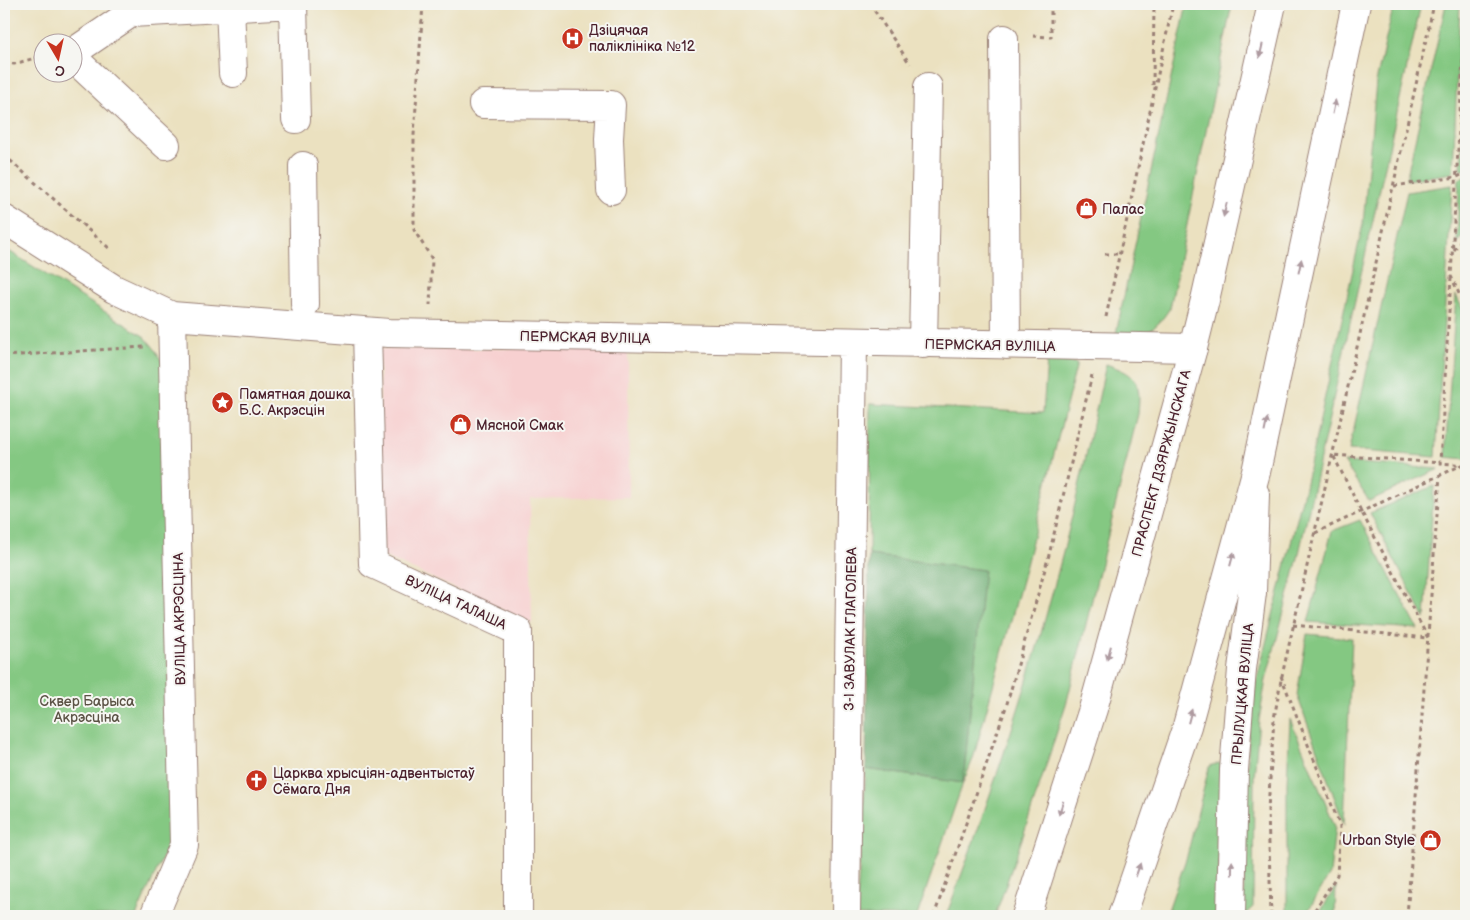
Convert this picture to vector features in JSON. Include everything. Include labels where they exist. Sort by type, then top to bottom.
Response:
[{"type":"street","points":[[82,47],[130,8],[230,8],[293,4],[296,119]]},
{"type":"street","name":"ПРАСПЕКТ ДЗЯРЖЫНСКАГА","points":[[1026,916],[1094,709],[1193,348],[1272,4]]},
{"type":"street","points":[[1122,916],[1187,726],[1256,472],[1356,4]]},
{"type":"street","points":[[230,8],[232,73]]},
{"type":"street","points":[[1004,39],[1006,345]]},
{"type":"street","points":[[82,65],[166,145]]},
{"type":"street","points":[[923,344],[928,87]]},
{"type":"street","points":[[483,104],[610,105],[611,190]]},
{"type":"street","points":[[303,166],[305,304]]},
{"type":"street","name":"ПЕРМСКАЯ ВУЛІЦА","points":[[4,219],[114,289],[172,316],[389,333],[1193,348]]},
{"type":"street","name":"ВУЛІЦА АКРЭСЦІНА","points":[[154,916],[184,845],[172,316]]},
{"type":"street","name":"ВУЛІЦА ТАЛАША","points":[[367,332],[373,564],[518,631],[518,916]]},
{"type":"street","name":"3-І ЗАВУЛАК ГЛАГОЛЕВА","points":[[846,916],[854,342]]},
{"type":"street","name":"ПРЫЛУЦКАЯ ВУЛІЦА","points":[[1231,916],[1234,770],[1242,668],[1252,593],[1256,472]]},
{"type":"path","points":[[423,4],[414,135],[414,230],[432,259],[430,310]]},
{"type":"path","points":[[1153,93],[1154,4]]},
{"type":"path","points":[[1104,325],[1173,4]]},
{"type":"path","points":[[1271,916],[1268,809],[1274,719],[1281,676],[1434,4]]},
{"type":"path","points":[[1440,463],[1466,4]]},
{"type":"path","points":[[1051,6],[1070,6]]},
{"type":"path","points":[[4,63],[14,64],[32,59]]},
{"type":"path","points":[[4,155],[111,250]]},
{"type":"path","points":[[1394,186],[1457,177],[1466,172]]},
{"type":"path","points":[[1453,251],[1466,235]]},
{"type":"path","points":[[1105,254],[1119,254]]},
{"type":"path","points":[[1451,276],[1466,309]]},
{"type":"path","points":[[4,356],[172,345]]},
{"type":"path","points":[[934,916],[1006,708],[1049,555],[1093,370]]},
{"type":"path","points":[[1333,454],[1464,465]]},
{"type":"path","points":[[1333,454],[1361,512],[1428,638]]},
{"type":"path","points":[[1314,533],[1464,465]]},
{"type":"path","points":[[1407,916],[1440,475]]},
{"type":"path","points":[[1293,625],[1428,638]]},
{"type":"path","points":[[1281,676],[1340,826],[1337,875],[1311,916]]},
{"type":"shaded area","points":[[628,348],[629,497],[530,499],[532,623],[383,556],[379,349]]},
{"type":"green space","points":[[1187,4],[1232,4],[1170,308],[1164,317],[1147,332],[1134,336],[1115,338]]},
{"type":"green space","points":[[1394,4],[1421,4],[1298,558],[1266,680],[1259,720],[1254,778],[1253,907],[1243,916],[1249,723],[1256,683],[1305,487],[1363,224],[1376,82]]},
{"type":"green space","points":[[1446,4],[1460,4],[1453,173],[1406,180]]},
{"type":"green space","points":[[1466,56],[1466,168],[1461,170]]},
{"type":"green space","points":[[1466,176],[1466,231],[1457,243],[1459,179]]},
{"type":"green space","points":[[1452,185],[1436,457],[1349,450],[1407,192]]},
{"type":"green space","name":"Сквер Барыса Акрэсціна","points":[[4,248],[145,337],[165,367],[171,839],[136,916],[4,916]]},
{"type":"green space","points":[[1456,295],[1466,317],[1466,459],[1445,457]]},
{"type":"green space","points":[[1047,360],[1077,363],[1024,573],[973,759],[963,783],[983,570],[869,555],[870,404],[1043,413]]},
{"type":"green space","points":[[1106,364],[1125,372],[1135,381],[1139,394],[1138,414],[1067,701],[995,916],[946,916],[980,825],[1053,592],[1071,522]]},
{"type":"green space","points":[[1344,462],[1439,469],[1369,501]]},
{"type":"green space","points":[[1434,486],[1425,619],[1370,513]]},
{"type":"green space","points":[[1360,520],[1418,629],[1308,622],[1332,531]]},
{"type":"green space","points":[[869,555],[984,570],[963,783],[866,769]]},
{"type":"green space","points":[[1307,634],[1352,638],[1344,824],[1297,695]]},
{"type":"green space","points":[[1290,719],[1335,826],[1330,874],[1305,916],[1287,916],[1287,783]]},
{"type":"green space","points":[[1220,763],[1225,770],[1216,916],[1166,916],[1187,856],[1209,767]]},
{"type":"green space","points":[[866,769],[963,783],[917,916],[856,916]]},
{"type":"green space","points":[[1336,886],[1335,916],[1318,916]]},
{"type":"place","name":"Дзіцячая паліклініка №12","points":[[573,38]]},
{"type":"place","name":"Палас","points":[[1086,209]]},
{"type":"place","name":"Памятная дошка Б.С. Акрэсцін","points":[[223,402]]},
{"type":"place","name":"Мясной Смак","points":[[460,425]]},
{"type":"place","name":"Царква хрысціян-адвентыстаў Сёмага Дня","points":[[257,781]]},
{"type":"place","name":"Urban Style","points":[[1431,840]]}]
